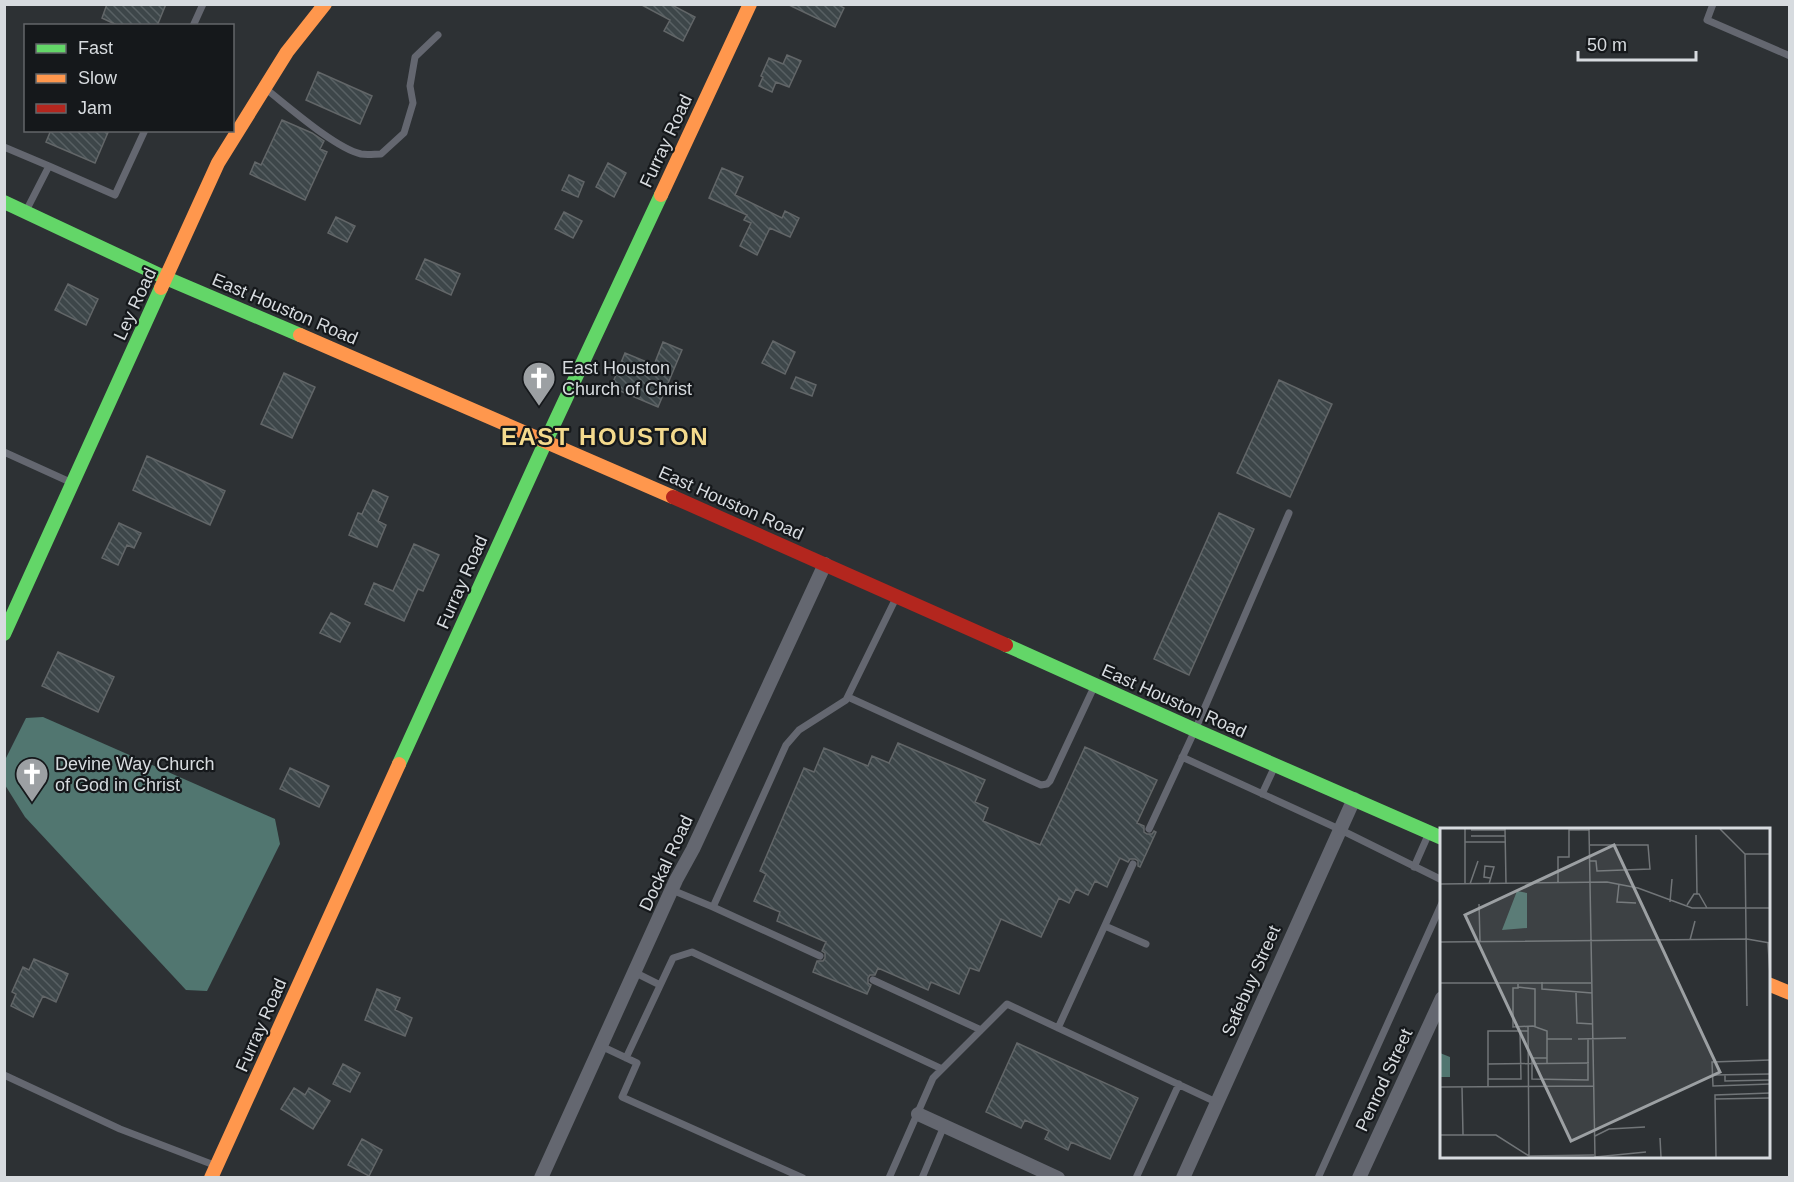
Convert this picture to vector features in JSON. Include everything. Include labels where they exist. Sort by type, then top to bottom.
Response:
[{"type":"street","name":"Ley Road","points":[[4,634],[218,164],[287,52],[325,4]]},
{"type":"street","name":"Furray Road","points":[[214,1172],[546,441],[750,4]]},
{"type":"street","name":"East Houston Road","points":[[4,202],[166,278],[546,441],[1436,835]]},
{"type":"street","name":"Dockal Road","points":[[541,1178],[672,890],[825,564]]},
{"type":"street","name":"Safebuy Street","points":[[1183,1178],[1354,799]]},
{"type":"street","points":[[1770,985],[1790,993]]},
{"type":"street","name":"Penrod Street","points":[[1359,1178],[1440,1002]]},
{"type":"street","points":[[918,1114],[1058,1178]]},
{"type":"lane","points":[[194,24],[203,4]]},
{"type":"lane","points":[[1713,4],[1707,20],[1790,56]]},
{"type":"lane","points":[[264,88],[331,139],[362,154],[381,154],[404,133],[413,103],[410,86],[415,57],[438,35]]},
{"type":"lane","points":[[4,147],[115,195],[144,132]]},
{"type":"lane","points":[[26,212],[49,166]]},
{"type":"lane","points":[[4,452],[73,483]]},
{"type":"lane","points":[[1149,829],[1195,730],[1289,513]]},
{"type":"lane","points":[[713,907],[786,745],[799,730],[846,700],[897,596]]},
{"type":"lane","points":[[848,697],[1041,786],[1050,781],[1095,685]]},
{"type":"lane","points":[[1182,757],[1340,829],[1440,879]]},
{"type":"lane","points":[[1262,794],[1275,765]]},
{"type":"lane","points":[[1414,867],[1436,835]]},
{"type":"lane","points":[[1058,1028],[1133,864]]},
{"type":"lane","points":[[672,890],[820,956]]},
{"type":"lane","points":[[1318,1178],[1440,907]]},
{"type":"lane","points":[[1105,926],[1146,944]]},
{"type":"lane","points":[[626,1058],[672,958],[692,952],[942,1069]]},
{"type":"lane","points":[[636,973],[660,985]]},
{"type":"lane","points":[[873,981],[981,1030]]},
{"type":"lane","points":[[890,1178],[933,1078],[1007,1004],[1216,1102]]},
{"type":"lane","points":[[601,1046],[637,1063],[622,1097],[803,1178]]},
{"type":"lane","points":[[4,1074],[214,1172]]},
{"type":"lane","points":[[1136,1178],[1179,1084]]},
{"type":"lane","points":[[924,1177],[944,1126]]},
{"type":"shaded area","points":[[43,717],[275,819],[280,844],[207,991],[186,990],[25,817],[5,785],[4,762],[26,718]]},
{"type":"building","points":[[107,4],[166,4],[158,24],[115,24],[102,18]]},
{"type":"building","points":[[640,4],[670,4],[695,17],[683,41],[664,31],[670,20]]},
{"type":"building","points":[[787,4],[837,4],[844,8],[835,27]]},
{"type":"building","points":[[787,55],[801,61],[789,87],[776,82],[772,92],[759,86],[769,58],[783,64]]},
{"type":"building","points":[[318,72],[372,96],[360,124],[306,100]]},
{"type":"building","points":[[282,120],[324,141],[320,149],[327,152],[305,200],[250,174],[255,162],[261,165]]},
{"type":"building","points":[[50,132],[108,132],[95,163],[46,142]]},
{"type":"building","points":[[608,163],[626,173],[614,197],[596,187]]},
{"type":"building","points":[[722,168],[743,177],[735,195],[782,218],[785,211],[799,218],[790,237],[770,228],[757,255],[740,246],[751,223],[744,220],[747,215],[709,198]]},
{"type":"building","points":[[569,175],[584,182],[578,197],[562,190]]},
{"type":"building","points":[[564,212],[582,221],[573,238],[555,229]]},
{"type":"building","points":[[336,217],[355,226],[347,242],[328,233]]},
{"type":"building","points":[[425,259],[460,274],[451,295],[416,279]]},
{"type":"building","points":[[68,284],[98,299],[86,325],[55,310]]},
{"type":"building","points":[[773,341],[795,352],[785,374],[762,363]]},
{"type":"building","points":[[663,342],[682,350],[658,407],[611,387],[625,353],[654,365]]},
{"type":"building","points":[[284,373],[315,387],[292,438],[261,424]]},
{"type":"building","points":[[796,377],[816,385],[812,396],[791,388]]},
{"type":"building","points":[[1279,380],[1332,404],[1290,497],[1237,473]]},
{"type":"building","points":[[147,456],[225,491],[210,525],[133,490]]},
{"type":"building","points":[[373,490],[388,497],[378,521],[386,525],[377,547],[349,535],[358,513],[362,514]]},
{"type":"building","points":[[1219,513],[1254,529],[1189,675],[1154,659]]},
{"type":"building","points":[[119,523],[141,533],[134,548],[127,545],[118,565],[102,558]]},
{"type":"building","points":[[414,544],[439,555],[423,591],[418,589],[404,621],[365,604],[374,583],[393,591]]},
{"type":"building","points":[[331,613],[350,623],[340,642],[320,633]]},
{"type":"building","points":[[58,652],[114,677],[98,712],[42,686]]},
{"type":"building","points":[[898,743],[985,780],[975,802],[988,808],[983,821],[1040,845],[1085,747],[1157,780],[1137,823],[1144,826],[1144,832],[1147,834],[1156,832],[1140,867],[1135,859],[1130,859],[1128,862],[1120,858],[1107,887],[1095,881],[1088,895],[1076,889],[1069,903],[1059,898],[1041,937],[1001,919],[979,971],[970,968],[959,994],[931,982],[928,990],[878,968],[875,975],[870,975],[868,978],[868,983],[871,985],[867,994],[813,972],[817,961],[823,961],[825,958],[825,953],[822,951],[826,942],[777,921],[780,912],[754,901],[766,874],[760,871],[804,768],[814,772],[824,748],[868,766],[872,756],[889,763]]},
{"type":"building","points":[[290,768],[329,786],[319,807],[280,789]]},
{"type":"building","points":[[34,959],[68,974],[56,1002],[43,996],[33,1017],[11,1006],[16,994],[12,992],[23,967],[29,970]]},
{"type":"building","points":[[377,989],[400,998],[395,1010],[412,1018],[405,1036],[365,1020]]},
{"type":"building","points":[[1017,1043],[1138,1098],[1110,1159],[1071,1142],[1068,1150],[1045,1139],[1049,1131],[1025,1120],[1021,1128],[986,1112]]},
{"type":"building","points":[[343,1064],[360,1073],[350,1092],[333,1084]]},
{"type":"building","points":[[294,1088],[305,1095],[309,1088],[330,1101],[313,1129],[281,1109]]},
{"type":"building","points":[[362,1139],[382,1150],[369,1176],[348,1165]]},
{"type":"traffic: fast","points":[[399,764],[661,195]]},
{"type":"traffic: fast","points":[[4,202],[166,278],[300,335]]},
{"type":"traffic: fast","points":[[4,634],[161,288]]},
{"type":"traffic: fast","points":[[1006,645],[1440,837]]},
{"type":"traffic: slow","points":[[161,288],[218,163],[287,52],[325,4]]},
{"type":"traffic: slow","points":[[661,195],[750,4]]},
{"type":"traffic: slow","points":[[300,335],[673,497]]},
{"type":"traffic: slow","points":[[211,1178],[399,764]]},
{"type":"traffic: slow","points":[[1770,985],[1790,993]]},
{"type":"traffic: jam","points":[[673,497],[1006,645]]},
{"type":"place","name":"East Houston Church of Christ","points":[[539,407]]},
{"type":"place","name":"Devine Way Church of God in Christ","points":[[32,803]]},
{"type":"district","name":"EAST HOUSTON","points":[[605,437]]}]
